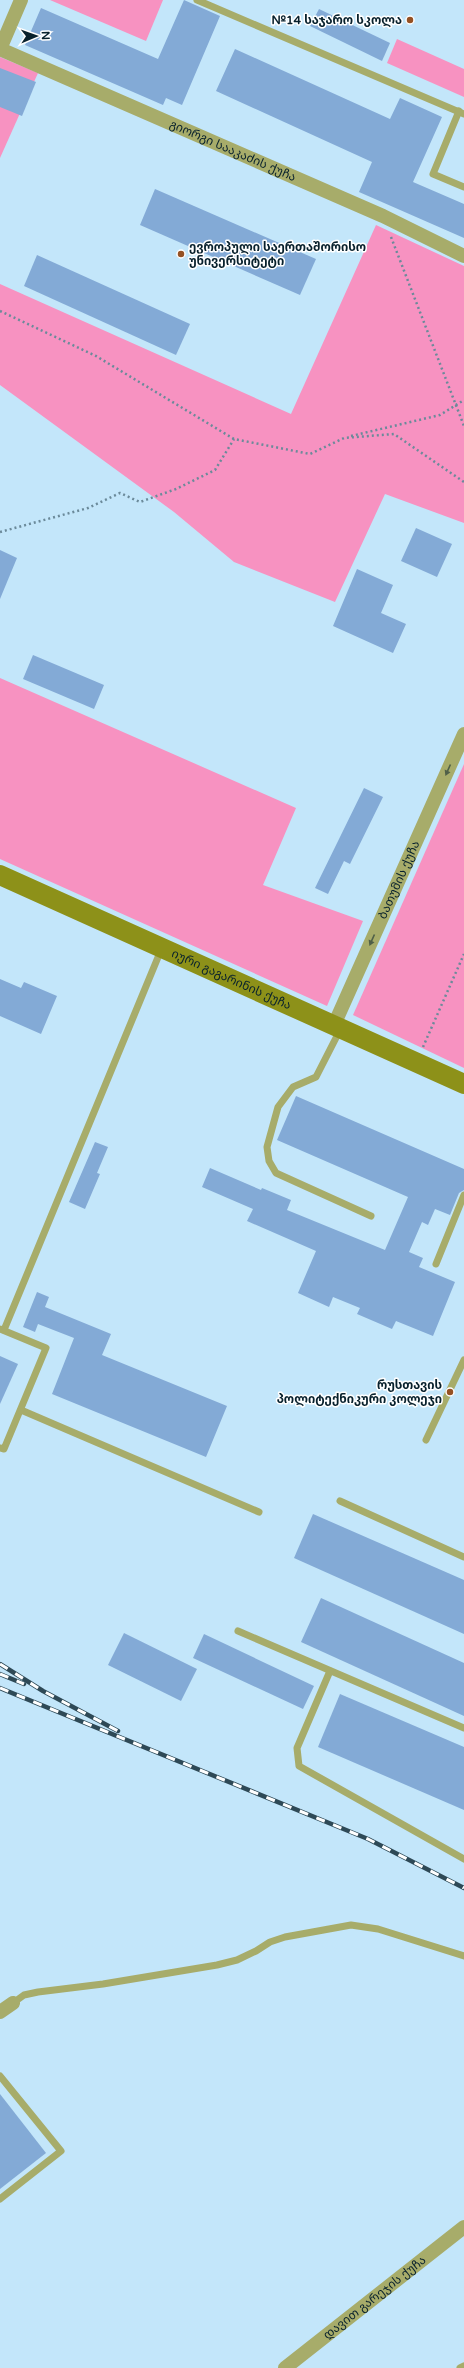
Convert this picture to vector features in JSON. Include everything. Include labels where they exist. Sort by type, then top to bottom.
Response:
[{"type":"street","points":[[0,49],[21,0]]},
{"type":"street","name":"გიორგი სააკაძის ქუჩა","points":[[0,49],[383,216],[464,256]]},
{"type":"street","name":"ბათუმის ქუჩა","points":[[338,1027],[464,734]]},
{"type":"street","name":"იური გაგარინის ქუჩა","points":[[0,875],[464,1084]]},
{"type":"street","points":[[0,2012],[13,2003]]},
{"type":"street","name":"დავით გარეჯის ქუჩა","points":[[285,2368],[464,2227]]},
{"type":"lane","points":[[197,0],[462,112],[432,174],[464,187]]},
{"type":"lane","points":[[0,1448],[4,1449],[46,1348],[2,1329],[162,948]]},
{"type":"lane","points":[[338,1027],[316,1077],[293,1087],[278,1107],[267,1147],[269,1161],[276,1174],[371,1216]]},
{"type":"lane","points":[[436,1264],[464,1195]]},
{"type":"lane","points":[[426,1440],[464,1360]]},
{"type":"lane","points":[[21,1410],[259,1512]]},
{"type":"lane","points":[[340,1501],[464,1557]]},
{"type":"lane","points":[[238,1631],[464,1728]]},
{"type":"lane","points":[[330,1671],[297,1748],[299,1766],[464,1859]]},
{"type":"lane","points":[[13,2003],[24,1994],[103,1984],[217,1965],[237,1960],[270,1942],[285,1937],[351,1925],[378,1929],[464,1956]]},
{"type":"lane","points":[[0,2076],[61,2151],[0,2199]]},
{"type":"lane","points":[[460,2368],[464,2366]]},
{"type":"path","points":[[383,216],[464,426]]},
{"type":"path","points":[[0,312],[96,356],[234,439],[310,454],[344,438],[440,415],[464,400]]},
{"type":"path","points":[[344,438],[394,434],[464,482]]},
{"type":"path","points":[[0,532],[88,508],[120,493],[140,502],[176,489],[215,470],[234,439]]},
{"type":"path","points":[[416,1062],[464,954]]},
{"type":"shaded area","points":[[50,0],[163,0],[146,41]]},
{"type":"shaded area","points":[[397,39],[464,69],[464,97],[387,63]]},
{"type":"shaded area","points":[[0,57],[38,73],[0,158]]},
{"type":"shaded area","points":[[376,225],[464,266],[464,523],[385,494],[335,602],[234,562],[174,512],[0,385],[0,284],[291,414]]},
{"type":"shaded area","points":[[0,678],[296,808],[263,885],[363,921],[327,1006],[0,859]]},
{"type":"shaded area","points":[[464,764],[464,1068],[353,1015]]},
{"type":"building","points":[[184,0],[220,16],[182,105],[166,98],[163,105],[25,45],[41,8],[158,59]]},
{"type":"building","points":[[319,9],[390,43],[382,61],[310,26]]},
{"type":"building","points":[[235,49],[390,119],[400,98],[442,117],[413,182],[464,204],[464,238],[359,192],[372,162],[216,91]]},
{"type":"building","points":[[0,68],[36,82],[22,116],[0,107]]},
{"type":"building","points":[[155,189],[316,259],[300,295],[140,225]]},
{"type":"building","points":[[37,255],[190,324],[176,355],[24,286]]},
{"type":"building","points":[[416,528],[452,544],[437,577],[401,561]]},
{"type":"building","points":[[0,550],[17,558],[0,599]]},
{"type":"building","points":[[357,569],[393,585],[381,613],[406,624],[393,653],[333,626]]},
{"type":"building","points":[[33,655],[104,685],[94,709],[23,679]]},
{"type":"building","points":[[364,788],[383,797],[350,864],[344,861],[328,894],[315,888]]},
{"type":"building","points":[[0,979],[21,988],[24,982],[57,996],[41,1034],[0,1016]]},
{"type":"building","points":[[296,1096],[464,1169],[464,1190],[459,1193],[450,1215],[435,1209],[428,1225],[422,1222],[409,1252],[423,1258],[419,1267],[455,1282],[433,1336],[396,1321],[392,1329],[357,1314],[360,1308],[333,1297],[329,1307],[298,1293],[316,1251],[247,1221],[253,1209],[202,1187],[210,1168],[261,1190],[262,1188],[291,1200],[287,1210],[385,1250],[408,1197],[277,1140]]},
{"type":"building","points":[[95,1142],[108,1147],[97,1173],[100,1174],[85,1209],[69,1202]]},
{"type":"building","points":[[37,1292],[49,1297],[45,1307],[111,1334],[102,1355],[227,1406],[206,1457],[52,1394],[74,1338],[38,1324],[35,1332],[23,1327]]},
{"type":"building","points":[[0,1356],[18,1364],[0,1404]]},
{"type":"building","points":[[313,1514],[464,1580],[464,1634],[294,1558]]},
{"type":"building","points":[[321,1598],[464,1663],[464,1716],[301,1642]]},
{"type":"building","points":[[124,1633],[197,1669],[181,1701],[108,1665]]},
{"type":"building","points":[[204,1634],[314,1686],[303,1709],[193,1658]]},
{"type":"building","points":[[340,1694],[464,1747],[464,1810],[318,1747]]},
{"type":"building","points":[[0,2094],[46,2153],[0,2189]]},
{"type":"railway","points":[[0,1664],[43,1691],[118,1731]]},
{"type":"railway","points":[[0,1674],[24,1684]]},
{"type":"railway","points":[[0,1688],[368,1839],[464,1888]]},
{"type":"place","name":"№14 საჯარო სკოლა","points":[[410,20]]},
{"type":"place","name":"ევროპული საერთაშორისო უნივერსიტეტი","points":[[181,254]]},
{"type":"place","name":"რუსთავის პოლიტექნიკური კოლეჯი","points":[[450,1392]]}]
